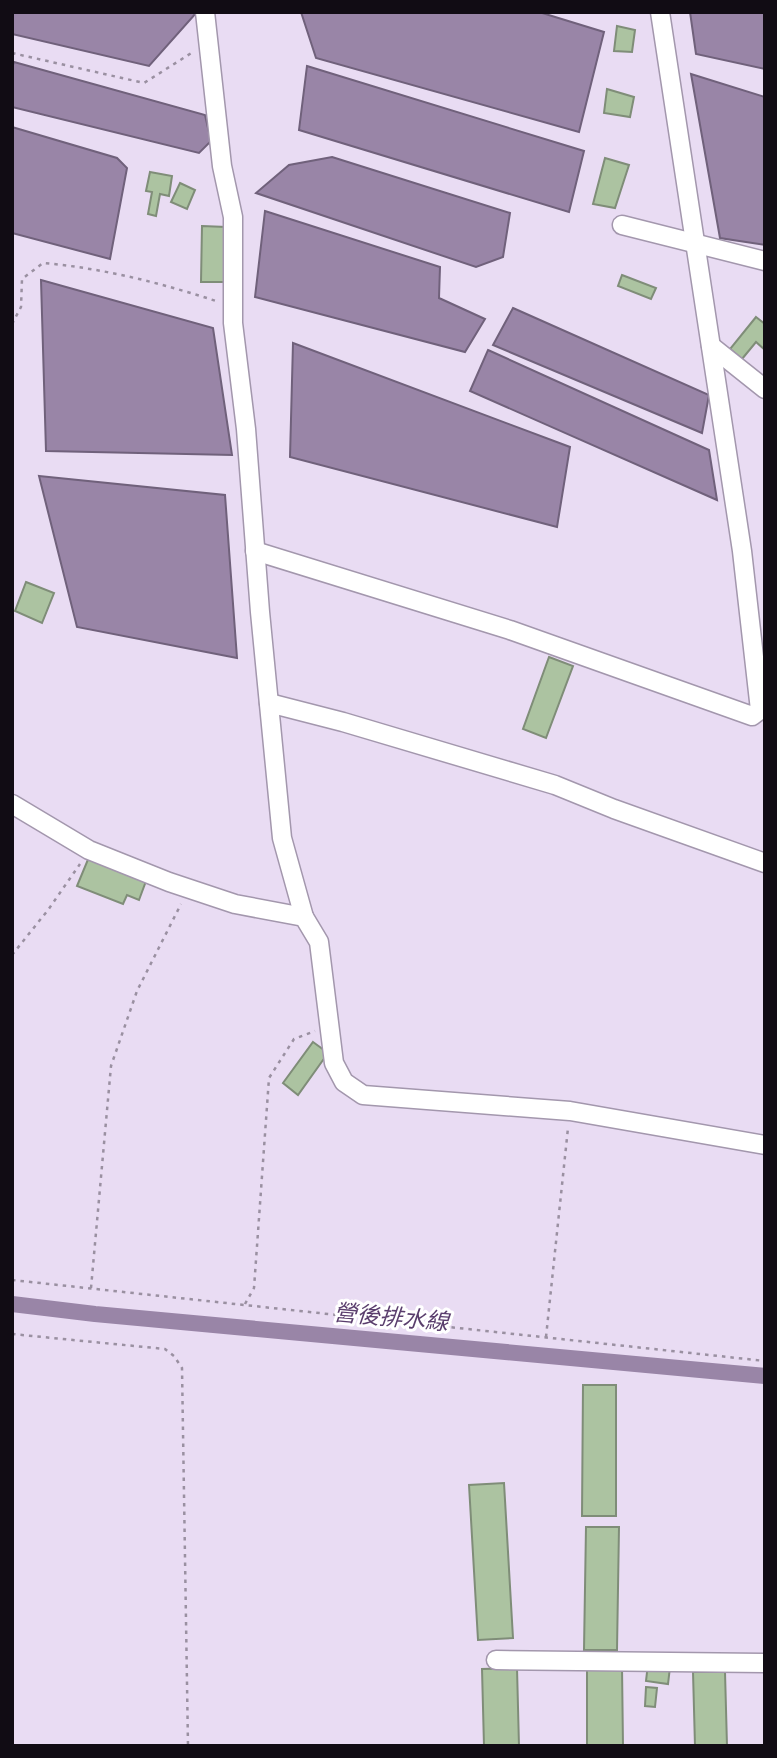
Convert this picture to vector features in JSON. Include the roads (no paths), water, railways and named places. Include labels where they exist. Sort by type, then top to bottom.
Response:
[{"type":"lane","points":[[205,12],[222,166],[233,217],[233,323],[246,429],[282,838],[303,917],[319,942],[334,1063],[344,1082],[363,1095],[570,1111],[765,1145]]},
{"type":"lane","points":[[255,551],[510,630],[752,716],[760,710],[750,616],[660,12]]},
{"type":"lane","points":[[622,225],[765,261]]},
{"type":"lane","points":[[711,346],[765,389]]},
{"type":"lane","points":[[269,703],[343,722],[555,785],[627,814],[765,863]]},
{"type":"lane","points":[[12,804],[89,850],[189,889],[235,904],[303,917]]},
{"type":"lane","points":[[496,1660],[765,1663]]},
{"type":"waterway","name":"營後排水線","points":[[12,1304],[765,1376]]}]
